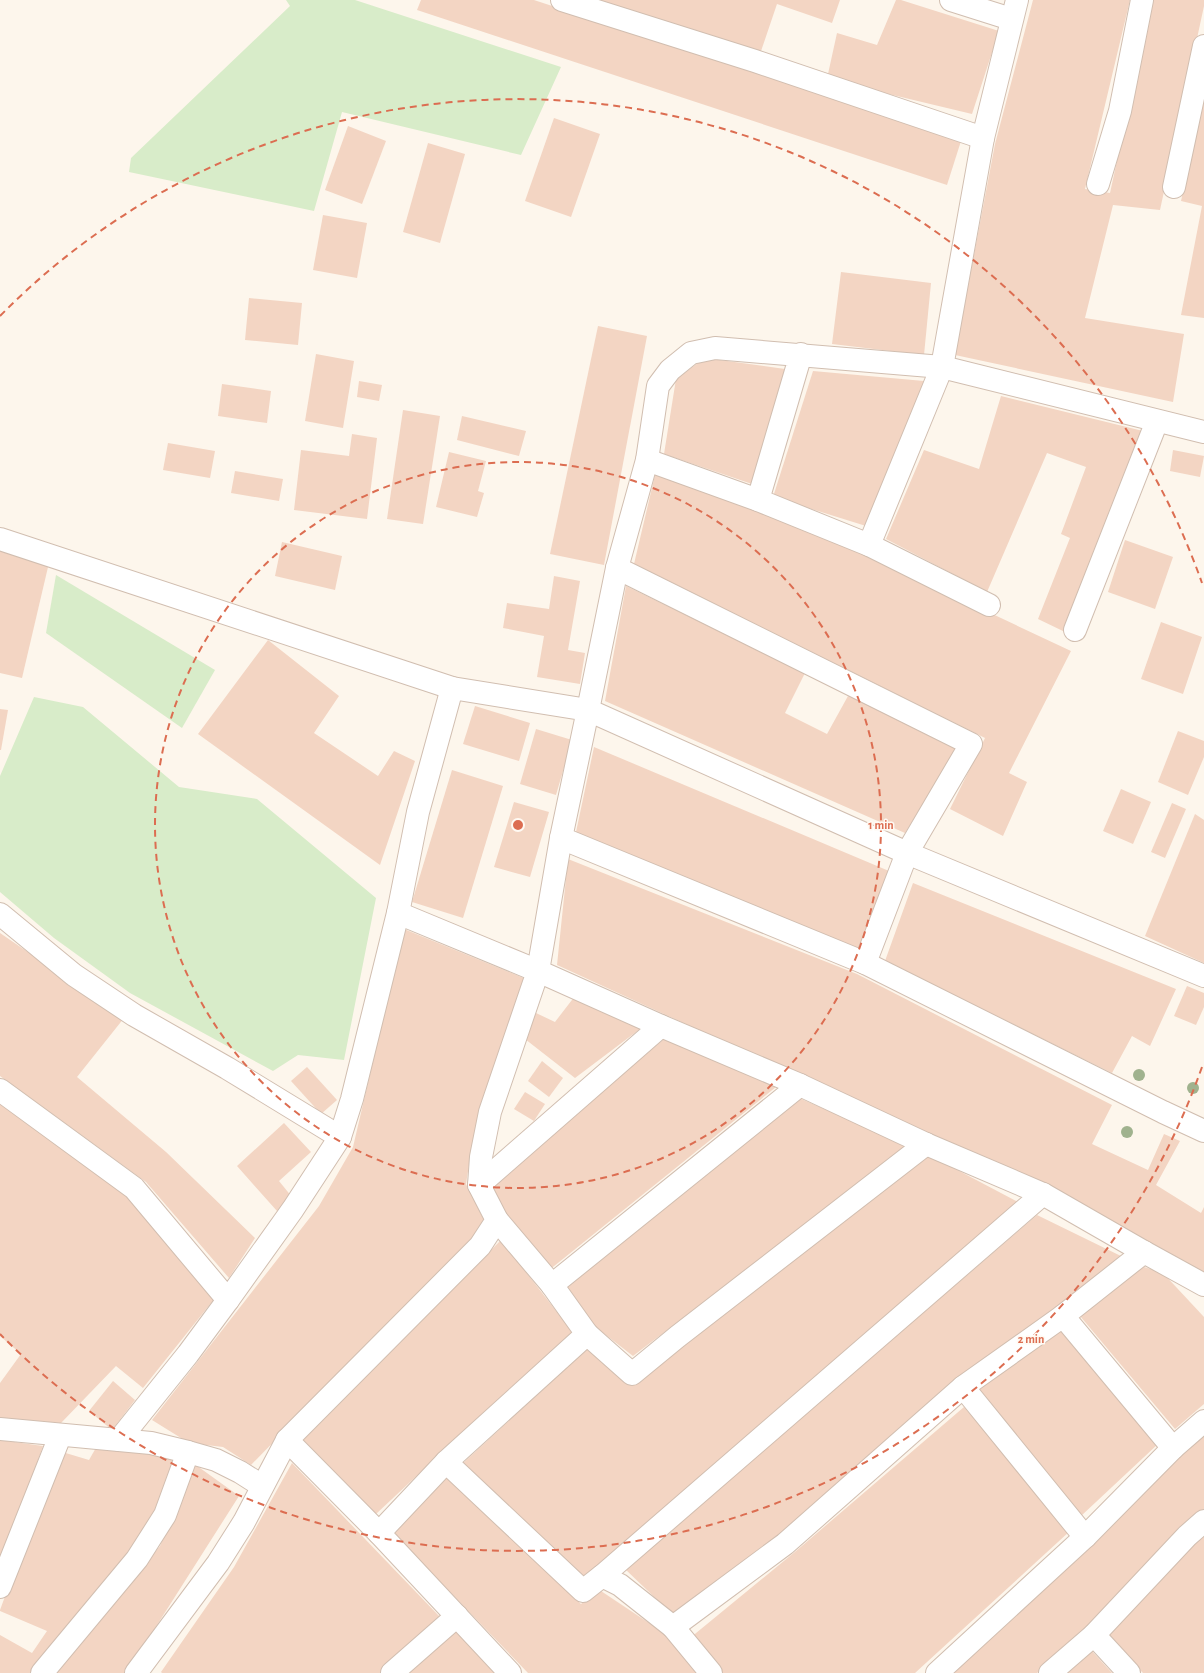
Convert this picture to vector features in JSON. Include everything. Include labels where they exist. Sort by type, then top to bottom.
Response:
[{"type":"street","points":[[562,0],[755,61],[982,138]]},
{"type":"street","points":[[869,545],[942,367],[982,138],[1014,9],[951,0]]},
{"type":"street","points":[[1098,184],[1120,111],[1142,0]]},
{"type":"street","points":[[1174,187],[1204,46]]},
{"type":"street","points":[[926,1144],[677,1337],[632,1374],[587,1334],[552,1285],[496,1220],[479,1185],[481,1157],[490,1112],[538,971],[561,838],[617,568],[647,460],[658,386],[670,370],[692,353],[715,348],[801,354],[942,367],[1204,432]]},
{"type":"street","points":[[758,500],[801,354]]},
{"type":"street","points":[[1075,630],[1157,421]]},
{"type":"street","points":[[647,460],[758,500],[869,545],[989,605]]},
{"type":"street","points":[[0,539],[452,688],[588,710],[907,853],[1204,976]]},
{"type":"street","points":[[617,568],[971,744],[907,853],[865,963]]},
{"type":"street","points":[[119,1440],[188,1354],[228,1300],[293,1209],[340,1137],[352,1099],[398,913],[418,812],[452,688]]},
{"type":"street","points":[[561,838],[865,963],[1204,1131]]},
{"type":"street","points":[[398,913],[538,971],[661,1026],[800,1085],[926,1144],[1043,1194],[1204,1285]]},
{"type":"street","points":[[0,914],[74,975],[134,1015],[227,1068],[340,1137]]},
{"type":"street","points":[[479,1185],[661,1026]]},
{"type":"street","points":[[552,1285],[800,1085]]},
{"type":"street","points":[[0,1090],[134,1188],[228,1300]]},
{"type":"street","points":[[446,1462],[583,1592],[1043,1194]]},
{"type":"street","points":[[143,1670],[218,1563],[244,1522],[287,1440],[480,1246],[496,1220]]},
{"type":"street","points":[[673,1628],[785,1544],[963,1387],[1063,1316],[1144,1252]]},
{"type":"street","points":[[1063,1316],[1173,1448]]},
{"type":"street","points":[[379,1533],[446,1462],[587,1334]]},
{"type":"street","points":[[963,1387],[1085,1537]]},
{"type":"street","points":[[936,1673],[1085,1537],[1173,1448],[1204,1421]]},
{"type":"street","points":[[0,1429],[60,1436],[151,1443],[216,1460],[240,1472],[262,1486]]},
{"type":"street","points":[[0,1586],[60,1436]]},
{"type":"street","points":[[287,1440],[379,1533],[510,1673]]},
{"type":"street","points":[[42,1673],[137,1559],[165,1515],[188,1452]]},
{"type":"street","points":[[1050,1673],[1094,1635],[1187,1536],[1204,1521]]},
{"type":"street","points":[[602,1576],[620,1585],[673,1628],[711,1673]]},
{"type":"street","points":[[392,1673],[457,1616]]},
{"type":"street","points":[[1094,1635],[1129,1673]]},
{"type":"green space","points":[[286,0],[355,0],[561,67],[521,155],[342,112],[314,211],[129,172],[131,158],[290,6]]},
{"type":"green space","points":[[56,575],[215,670],[182,728],[46,633]]},
{"type":"green space","points":[[34,697],[83,707],[179,787],[257,799],[376,898],[344,1060],[298,1055],[273,1071],[130,993],[54,938],[0,892],[0,776]]},
{"type":"building","points":[[421,0],[534,0],[961,141],[947,185],[417,10]]},
{"type":"building","points":[[598,0],[840,0],[832,23],[777,4],[759,57]]},
{"type":"building","points":[[896,0],[901,0],[999,31],[972,114],[876,91],[828,74],[837,33],[877,45]]},
{"type":"building","points":[[1033,0],[1130,0],[1085,189],[1110,193],[1152,0],[1204,0],[1204,6],[1160,210],[1113,205],[1085,318],[1184,334],[1173,402],[955,355],[995,144]]},
{"type":"building","points":[[1203,100],[1204,318],[1181,315],[1202,206],[1181,201]]},
{"type":"building","points":[[554,118],[600,134],[571,217],[525,201]]},
{"type":"building","points":[[348,126],[386,141],[362,204],[325,190]]},
{"type":"building","points":[[428,143],[465,154],[440,243],[403,232]]},
{"type":"building","points":[[323,215],[367,223],[357,278],[313,270]]},
{"type":"building","points":[[841,272],[931,283],[924,355],[832,344]]},
{"type":"building","points":[[249,298],[302,303],[298,345],[245,340]]},
{"type":"building","points":[[598,326],[647,336],[604,565],[550,554]]},
{"type":"building","points":[[316,354],[354,361],[343,428],[305,421]]},
{"type":"building","points":[[705,358],[785,369],[752,484],[664,454],[676,379]]},
{"type":"building","points":[[813,371],[924,381],[866,526],[773,497]]},
{"type":"building","points":[[359,381],[382,385],[379,401],[357,397]]},
{"type":"building","points":[[222,384],[271,391],[267,423],[218,416]]},
{"type":"building","points":[[1001,396],[1143,431],[1065,632],[1038,619],[1070,538],[1061,534],[1086,467],[1047,453],[987,592],[886,539],[924,450],[979,469]]},
{"type":"building","points":[[403,410],[440,416],[423,524],[387,519]]},
{"type":"building","points":[[462,416],[526,431],[519,456],[457,440]]},
{"type":"building","points":[[352,434],[377,438],[367,519],[294,510],[301,450],[349,456]]},
{"type":"building","points":[[168,443],[215,451],[210,478],[163,470]]},
{"type":"building","points":[[1173,450],[1204,456],[1200,477],[1170,471]]},
{"type":"building","points":[[449,452],[486,461],[478,491],[484,493],[477,517],[436,507]]},
{"type":"building","points":[[235,471],[283,479],[279,501],[231,493]]},
{"type":"building","points":[[655,475],[757,510],[871,557],[1071,651],[1009,773],[1027,782],[1003,836],[950,809],[985,738],[634,564]]},
{"type":"building","points":[[1125,540],[1173,557],[1155,609],[1108,592]]},
{"type":"building","points":[[282,542],[342,556],[335,590],[275,576]]},
{"type":"building","points":[[0,549],[48,567],[22,678],[0,673]]},
{"type":"building","points":[[554,576],[580,581],[568,650],[585,653],[580,684],[537,677],[544,636],[503,628],[507,603],[549,609]]},
{"type":"building","points":[[626,586],[805,673],[785,713],[827,734],[848,696],[958,747],[905,833],[605,701]]},
{"type":"building","points":[[1161,622],[1202,637],[1183,694],[1141,679]]},
{"type":"building","points":[[268,640],[339,696],[314,733],[378,776],[394,751],[415,761],[380,865],[198,734]]},
{"type":"building","points":[[475,706],[530,723],[519,761],[463,744]]},
{"type":"building","points":[[0,709],[8,710],[1,750],[0,750]]},
{"type":"building","points":[[536,729],[572,740],[556,795],[520,784]]},
{"type":"building","points":[[1178,731],[1204,741],[1204,757],[1188,795],[1158,782]]},
{"type":"building","points":[[594,747],[889,871],[859,949],[576,832]]},
{"type":"building","points":[[452,770],[503,786],[463,918],[412,902]]},
{"type":"building","points":[[1121,789],[1151,802],[1133,844],[1103,831]]},
{"type":"building","points":[[514,802],[549,812],[530,877],[494,867]]},
{"type":"building","points":[[1172,803],[1186,809],[1165,858],[1151,852]]},
{"type":"building","points":[[1195,814],[1204,820],[1204,963],[1145,936]]},
{"type":"building","points":[[568,859],[857,974],[1112,1105],[1092,1144],[1148,1170],[1164,1134],[1180,1141],[1156,1185],[1201,1213],[1204,1207],[1204,1275],[930,1136],[557,965]]},
{"type":"building","points":[[913,883],[1176,989],[1150,1046],[1132,1036],[1112,1073],[885,961]]},
{"type":"building","points":[[404,929],[526,979],[473,1139],[466,1184],[486,1224],[251,1465],[223,1447],[189,1443],[152,1420],[319,1206],[353,1147]]},
{"type":"building","points":[[0,933],[124,1018],[77,1077],[166,1152],[255,1238],[229,1278],[146,1182],[0,1076]]},
{"type":"building","points":[[1187,986],[1204,993],[1204,1007],[1196,1025],[1174,1016]]},
{"type":"building","points":[[575,996],[644,1026],[575,1078],[525,1039],[536,1013],[555,1022]]},
{"type":"building","points":[[664,1039],[776,1087],[548,1271],[506,1216],[488,1189]]},
{"type":"building","points":[[542,1061],[563,1078],[549,1097],[528,1081]]},
{"type":"building","points":[[307,1067],[337,1100],[321,1114],[291,1081]]},
{"type":"building","points":[[525,1092],[545,1104],[534,1121],[514,1109]]},
{"type":"building","points":[[799,1098],[909,1146],[633,1356],[589,1322],[564,1287]]},
{"type":"building","points":[[0,1101],[127,1196],[215,1298],[143,1388],[116,1366],[61,1423],[0,1418],[0,1383],[21,1354],[0,1336]]},
{"type":"building","points":[[284,1123],[311,1152],[279,1181],[292,1197],[277,1211],[237,1166]]},
{"type":"building","points":[[927,1154],[1018,1202],[582,1580],[461,1465],[589,1347],[631,1384]]},
{"type":"building","points":[[1037,1215],[1125,1258],[958,1379],[777,1536],[672,1614],[625,1569]]},
{"type":"building","points":[[501,1240],[574,1334],[440,1454],[376,1514],[301,1442]]},
{"type":"building","points":[[1141,1266],[1163,1273],[1204,1317],[1204,1404],[1175,1429],[1080,1316]]},
{"type":"building","points":[[1062,1327],[1158,1444],[1081,1516],[978,1389]]},
{"type":"building","points":[[113,1381],[135,1400],[112,1430],[89,1411]]},
{"type":"building","points":[[964,1407],[1070,1531],[915,1673],[721,1673],[690,1638],[796,1551]]},
{"type":"building","points":[[1204,1434],[1204,1510],[1088,1628],[1037,1673],[950,1673],[1175,1459]]},
{"type":"building","points":[[0,1440],[43,1446],[0,1565]]},
{"type":"building","points":[[97,1446],[179,1458],[162,1507],[115,1574],[34,1673],[0,1673],[0,1635],[32,1653],[47,1631],[0,1610],[59,1451],[89,1460]]},
{"type":"building","points":[[193,1463],[239,1496],[136,1658],[124,1673],[56,1673],[160,1546]]},
{"type":"building","points":[[292,1463],[440,1617],[380,1673],[162,1673],[161,1672],[234,1567]]},
{"type":"building","points":[[449,1476],[581,1604],[598,1589],[664,1633],[698,1673],[528,1673],[393,1533]]},
{"type":"building","points":[[1204,1532],[1204,1673],[1143,1673],[1106,1635]]},
{"type":"building","points":[[456,1630],[497,1673],[408,1673]]},
{"type":"building","points":[[1091,1650],[1112,1673],[1065,1673]]}]
